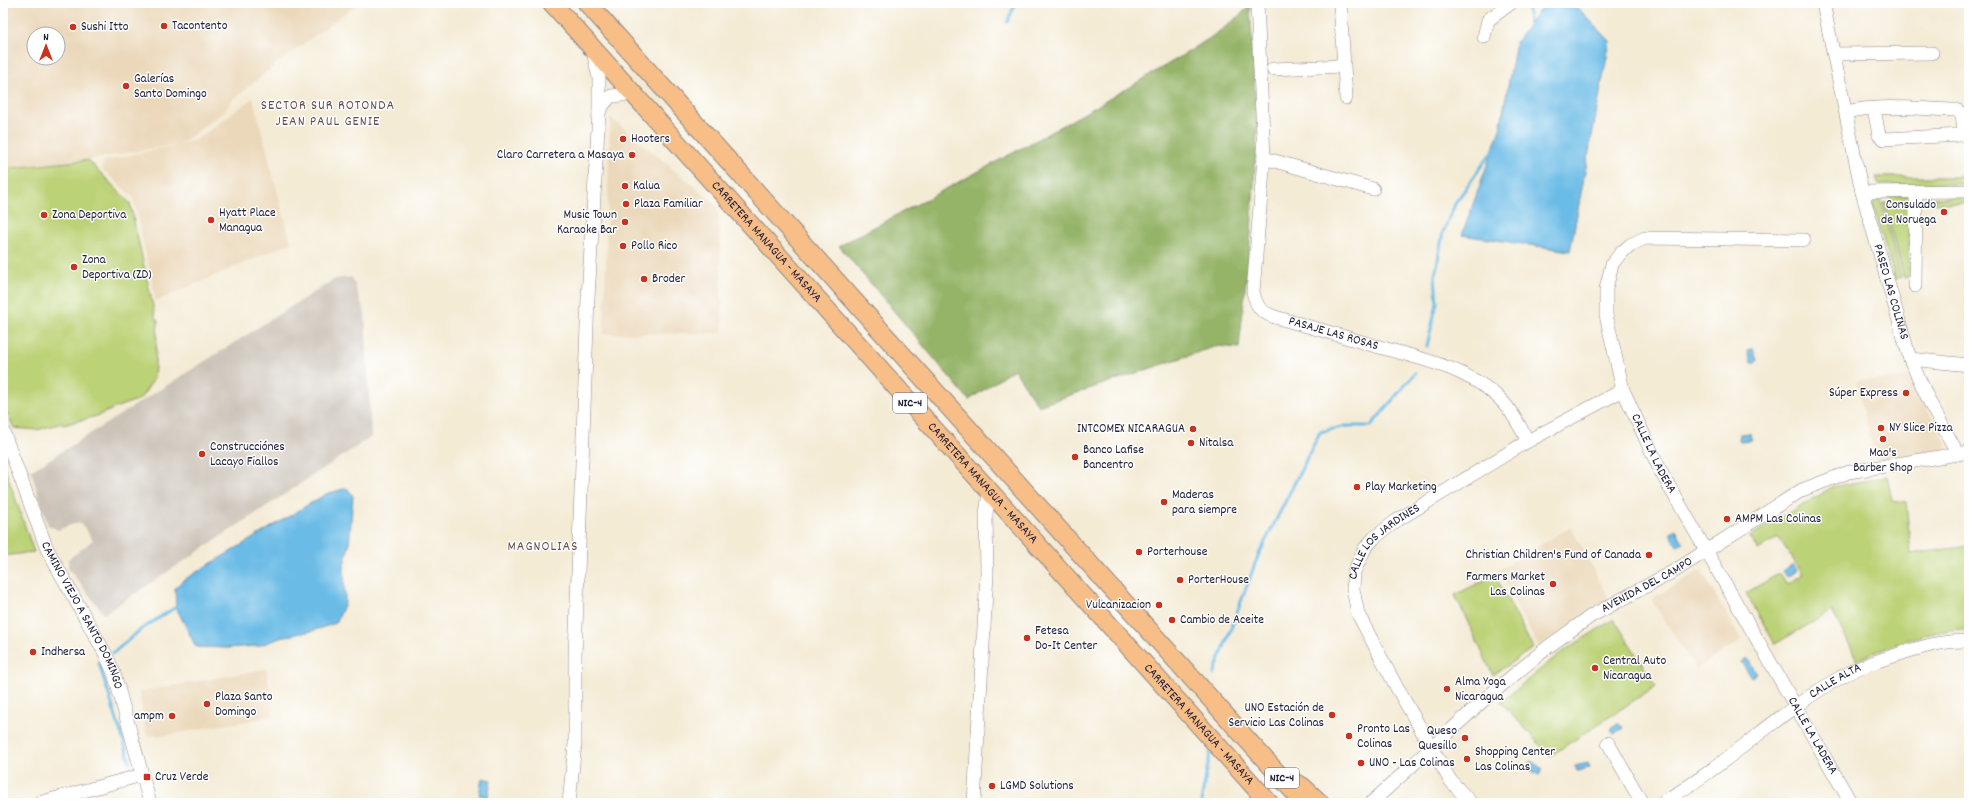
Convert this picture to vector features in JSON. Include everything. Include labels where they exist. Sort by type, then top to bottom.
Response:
[{"type":"highway","name":"CARRETERA MANAGUA - MASAYA","points":[[552,3],[1269,803]]},
{"type":"highway","name":"CARRETERA MANAGUA - MASAYA","points":[[587,3],[1304,803]]},
{"type":"highway","points":[[1239,769],[1260,779],[1282,803]]},
{"type":"highway","points":[[1277,773],[1303,787],[1320,803]]},
{"type":"street","name":"PASAJE LAS ROSAS","points":[[1258,3],[1264,158],[1253,292],[1256,306],[1266,314],[1275,318],[1410,355],[1468,377],[1485,387],[1502,401],[1515,417],[1528,442]]},
{"type":"street","points":[[1340,3],[1346,98]]},
{"type":"street","points":[[1484,37],[1488,20],[1511,3]]},
{"type":"street","name":"PASEO LAS COLINAS","points":[[1823,3],[1862,192],[1910,359],[1931,405],[1963,453]]},
{"type":"street","points":[[570,803],[575,744],[575,656],[588,298],[599,112],[599,78],[596,59],[591,46]]},
{"type":"street","points":[[1834,54],[1932,53]]},
{"type":"street","points":[[1273,69],[1344,66]]},
{"type":"street","points":[[599,112],[611,96],[634,94]]},
{"type":"street","points":[[1846,112],[1861,108],[1957,110],[1962,114],[1964,132],[1962,135],[1884,139],[1879,135],[1874,109]]},
{"type":"street","points":[[1264,158],[1373,190]]},
{"type":"street","points":[[1915,286],[1916,191]]},
{"type":"street","points":[[1862,192],[1969,191]]},
{"type":"street","name":"CALLE LA LADERA","points":[[1804,240],[1648,237],[1630,245],[1612,264],[1606,289],[1606,315],[1623,390],[1661,472],[1851,803]]},
{"type":"street","points":[[1910,359],[1969,365]]},
{"type":"street","name":"CALLE LOS JARDINES","points":[[1432,747],[1396,686],[1358,614],[1353,589],[1354,572],[1365,548],[1374,538],[1396,521],[1528,442],[1623,390]]},
{"type":"street","name":"CAMINO VIEJO A SANTO DOMINGO","points":[[3,431],[47,549],[106,655],[114,673],[150,803]]},
{"type":"street","name":"AVENIDA DEL CAMPO","points":[[1371,803],[1486,698],[1549,646],[1591,616],[1707,551],[1802,490],[1826,479],[1848,472],[1963,453]]},
{"type":"street","points":[[974,803],[987,574],[986,515],[989,491]]},
{"type":"street","name":"CALLE ALTA","points":[[1661,803],[1681,792],[1768,725],[1842,676],[1888,658],[1935,644],[1957,640],[1969,641]]},
{"type":"street","points":[[1608,743],[1642,803]]},
{"type":"street","points":[[1432,747],[1450,780],[1471,803]]},
{"type":"street","points":[[39,803],[142,775]]},
{"type":"shaded area","name":"Galerías Santo Domingo","points":[[3,3],[358,3],[269,70],[231,101],[226,110],[182,143],[88,160],[3,169]]},
{"type":"shaded area","name":"Hyatt Place Managua","points":[[253,98],[291,243],[156,301],[133,197],[102,169],[104,161],[196,140]]},
{"type":"shaded area","name":"Plaza Familiar","points":[[610,117],[719,207],[723,333],[604,334]]},
{"type":"shaded area","name":"Construcciónes Lacayo Fiallos","points":[[352,277],[365,314],[371,437],[104,614],[68,568],[69,559],[93,540],[79,522],[58,530],[48,525],[31,471],[335,279]]},
{"type":"shaded area","points":[[1908,377],[1947,443],[1946,448],[1944,452],[1876,463],[1856,381]]},
{"type":"shaded area","name":"Farmers Market Las Colinas","points":[[1571,527],[1609,599],[1538,646],[1498,570]]},
{"type":"shaded area","points":[[1701,570],[1741,640],[1696,669],[1651,599]]},
{"type":"shaded area","name":"Plaza Santo Domingo","points":[[266,669],[274,716],[167,735],[147,736],[139,692]]},
{"type":"green space","points":[[1250,6],[1257,133],[1251,233],[1239,348],[1217,346],[1038,406],[1014,369],[969,400],[839,246],[1024,147],[1133,85],[1209,39]]},
{"type":"green space","name":"Zona Deportiva (ZD)","points":[[88,160],[130,203],[156,320],[158,320],[154,379],[140,399],[97,416],[37,430],[14,428],[3,404],[3,169]]},
{"type":"green space","points":[[1876,177],[1969,177],[1969,184],[1879,185]]},
{"type":"green space","points":[[1880,195],[1901,277],[1895,279],[1873,205],[1874,201]]},
{"type":"green space","points":[[1890,195],[1910,195],[1909,277],[1904,278],[1884,203],[1890,203]]},
{"type":"green space","points":[[1969,197],[1969,203],[1926,203],[1926,198]]},
{"type":"green space","points":[[3,463],[34,552],[3,556]]},
{"type":"green space","points":[[1887,476],[1892,500],[1906,502],[1911,554],[1969,546],[1969,629],[1926,635],[1857,660],[1832,611],[1775,644],[1746,593],[1780,573],[1787,585],[1803,574],[1778,537],[1758,550],[1750,536],[1832,487]]},
{"type":"green space","points":[[1495,575],[1533,648],[1493,675],[1455,595]]},
{"type":"green space","points":[[1614,619],[1656,686],[1550,756],[1501,702],[1559,654]]},
{"type":"water","points":[[1576,6],[1610,41],[1570,251],[1462,235],[1500,129],[1516,42],[1542,7]]},
{"type":"water","points":[[1753,349],[1757,360],[1755,363],[1751,363],[1747,351]]},
{"type":"water","points":[[1750,433],[1751,440],[1739,440],[1740,434]]},
{"type":"water","points":[[347,488],[353,496],[349,545],[344,565],[345,603],[336,623],[312,631],[286,636],[258,646],[227,648],[196,647],[176,607],[175,588],[182,581],[326,494]]},
{"type":"water","points":[[1676,529],[1683,543],[1677,546],[1670,533]]},
{"type":"water","points":[[1793,564],[1797,570],[1787,577],[1783,571]]},
{"type":"water","points":[[1747,658],[1757,674],[1751,677],[1741,662]]},
{"type":"water","points":[[1619,723],[1623,728],[1613,734],[1610,729]]},
{"type":"water","points":[[1531,761],[1543,769],[1539,775],[1527,768]]},
{"type":"water","points":[[1588,763],[1590,768],[1577,771],[1575,766]]},
{"type":"water","points":[[482,778],[491,780],[488,797],[479,795]]},
{"type":"waterway","points":[[1007,22],[1016,3]]},
{"type":"waterway","points":[[1528,3],[1529,29]]},
{"type":"waterway","points":[[1427,346],[1437,303],[1435,276],[1443,232],[1456,202],[1495,147]]},
{"type":"waterway","points":[[1214,674],[1258,556],[1320,432],[1346,426],[1371,426],[1415,373]]},
{"type":"waterway","points":[[113,653],[140,630],[176,607]]},
{"type":"waterway","points":[[102,660],[99,663],[130,762]]},
{"type":"waterway","points":[[1201,803],[1210,753]]},
{"type":"place","name":"Tacontento","points":[[164,26]]},
{"type":"place","name":"Sushi Itto","points":[[73,27]]},
{"type":"place","name":"Galerías Santo Domingo","points":[[126,86]]},
{"type":"place","name":"Hooters","points":[[623,139]]},
{"type":"place","name":"Claro Carretera a Masaya","points":[[632,155]]},
{"type":"place","name":"Kalua","points":[[625,186]]},
{"type":"place","name":"Plaza Familiar","points":[[626,204]]},
{"type":"place","name":"Consulado de Noruega","points":[[1944,212]]},
{"type":"place","name":"Zona Deportiva","points":[[44,215]]},
{"type":"place","name":"Hyatt Place Managua","points":[[211,220]]},
{"type":"place","name":"Music Town Karaoke Bar","points":[[625,222]]},
{"type":"place","name":"Pollo Rico","points":[[623,246]]},
{"type":"place","name":"Zona Deportiva (ZD)","points":[[74,267]]},
{"type":"place","name":"Broder","points":[[644,279]]},
{"type":"place","name":"Súper Express","points":[[1906,393]]},
{"type":"place","name":"NY Slice Pizza","points":[[1881,428]]},
{"type":"place","name":"INTCOMEX NICARAGUA","points":[[1193,429]]},
{"type":"place","name":"Mao's Barber Shop","points":[[1883,439]]},
{"type":"place","name":"Nitalsa","points":[[1191,443]]},
{"type":"place","name":"Construcciónes Lacayo Fiallos","points":[[202,454]]},
{"type":"place","name":"Banco Lafise Bancentro","points":[[1075,457]]},
{"type":"place","name":"Play Marketing","points":[[1357,487]]},
{"type":"place","name":"Maderas para siempre","points":[[1164,502]]},
{"type":"place","name":"AMPM Las Colinas","points":[[1727,519]]},
{"type":"place","name":"Porterhouse","points":[[1139,552]]},
{"type":"place","name":"Christian Children's Fund of Canada","points":[[1649,555]]},
{"type":"place","name":"PorterHouse","points":[[1180,580]]},
{"type":"place","name":"Farmers Market Las Colinas","points":[[1553,584]]},
{"type":"place","name":"Vulcanizacion","points":[[1159,605]]},
{"type":"place","name":"Cambio de Aceite","points":[[1172,620]]},
{"type":"place","name":"Fetesa Do-It Center","points":[[1027,638]]},
{"type":"place","name":"Indhersa","points":[[33,652]]},
{"type":"place","name":"Central Auto Nicaragua","points":[[1595,668]]},
{"type":"place","name":"Alma Yoga Nicaragua","points":[[1447,689]]},
{"type":"place","name":"Plaza Santo Domingo","points":[[207,704]]},
{"type":"place","name":"UNO Estación de Servicio Las Colinas","points":[[1332,715]]},
{"type":"place","name":"ampm","points":[[172,716]]},
{"type":"place","name":"Pronto Las Colinas","points":[[1349,736]]},
{"type":"place","name":"Queso Quesillo","points":[[1465,738]]},
{"type":"place","name":"Shopping Center Las Colinas","points":[[1467,759]]},
{"type":"place","name":"UNO - Las Colinas","points":[[1361,763]]},
{"type":"place","name":"Cruz Verde","points":[[147,777]]},
{"type":"place","name":"LGMD Solutions","points":[[992,786]]},
{"type":"district","name":"SECTOR SUR ROTONDA JEAN PAUL GENIE","points":[[328,114]]},
{"type":"district","name":"MAGNOLIAS","points":[[543,547]]}]
